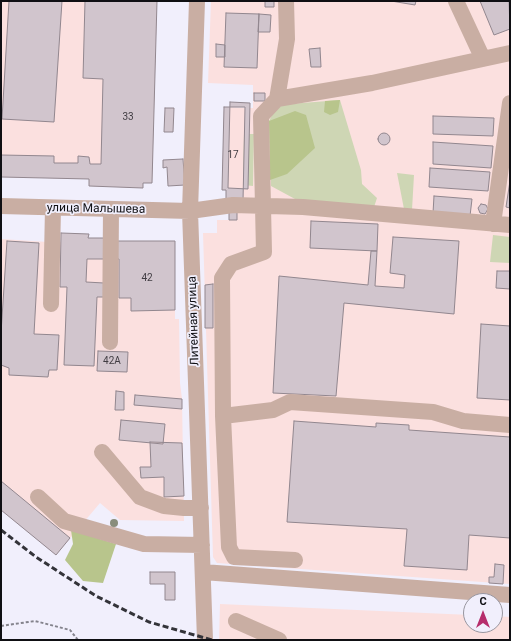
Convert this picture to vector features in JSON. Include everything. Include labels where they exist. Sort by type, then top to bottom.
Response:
[{"type":"street","name":"Литейная улица","points":[[197,1],[190,211],[205,640]]},
{"type":"street","points":[[286,1],[287,39],[277,99],[261,116],[264,252],[231,264],[222,278],[223,416],[229,547],[231,552],[234,557],[294,560]]},
{"type":"street","points":[[456,1],[483,58]]},
{"type":"street","points":[[277,99],[372,83],[510,52]]},
{"type":"street","points":[[493,224],[510,102]]},
{"type":"street","name":"улица Малышева","points":[[1,206],[190,211],[233,205],[303,207],[510,226]]},
{"type":"street","points":[[51,304],[53,208]]},
{"type":"street","points":[[110,342],[111,209]]},
{"type":"street","points":[[223,416],[273,410],[290,402],[434,412],[463,421],[510,425]]},
{"type":"street","points":[[102,452],[140,497],[164,506],[201,508]]},
{"type":"street","points":[[38,497],[64,521],[72,524],[144,544],[202,544]]},
{"type":"street","points":[[203,572],[510,595]]},
{"type":"street","points":[[236,622],[279,640]]},
{"type":"path","points":[[1,626],[35,621],[70,630],[78,638],[78,640]]},
{"type":"shaded area","points":[[1,1],[157,1],[152,183],[143,183],[143,188],[89,186],[89,179],[1,177]]},
{"type":"shaded area","points":[[211,1],[510,1],[510,584],[217,563],[213,557],[203,233],[217,233],[217,220],[233,220],[226,201],[226,190],[222,190],[224,107],[253,108],[253,85],[208,83]]},
{"type":"shaded area","points":[[1,239],[48,242],[175,241],[175,319],[179,319],[184,521],[120,520],[100,503],[56,555],[1,510]]},
{"type":"shaded area","points":[[220,604],[463,615],[463,633],[503,633],[503,617],[510,617],[510,640],[219,640]]},
{"type":"green space","points":[[340,100],[361,170],[362,184],[377,198],[374,207],[295,199],[271,186],[269,121],[277,105]]},
{"type":"green space","points":[[340,100],[338,112],[330,115],[324,112],[325,101]]},
{"type":"green space","points":[[295,111],[306,115],[315,148],[287,174],[270,180],[269,121]]},
{"type":"green space","points":[[244,134],[254,134],[253,186],[243,185]]},
{"type":"green space","points":[[397,173],[414,175],[412,210],[404,209]]},
{"type":"green space","points":[[493,235],[510,237],[510,263],[490,262]]},
{"type":"green space","points":[[71,530],[116,544],[103,583],[83,581],[65,560],[73,544]]},
{"type":"building","points":[[9,1],[62,1],[54,122],[2,119]]},
{"type":"building","points":[[85,1],[157,1],[152,183],[143,183],[143,188],[89,186],[89,179],[1,177],[1,155],[54,156],[54,163],[78,163],[78,156],[89,157],[90,164],[101,164],[103,79],[83,78]]},
{"type":"building","points":[[265,1],[274,1],[274,7],[265,7]]},
{"type":"building","points":[[391,1],[416,1],[415,5]]},
{"type":"building","points":[[480,1],[509,1],[510,29],[494,35]]},
{"type":"building","points":[[226,13],[259,14],[257,68],[224,67]]},
{"type":"building","points":[[259,14],[271,15],[270,32],[258,32]]},
{"type":"building","points":[[216,44],[225,45],[225,57],[216,57]]},
{"type":"building","points":[[320,48],[321,67],[311,67],[309,49]]},
{"type":"building","points":[[254,93],[265,93],[265,101],[254,101]]},
{"type":"building","points":[[230,102],[250,103],[248,189],[228,188]]},
{"type":"building","points":[[224,107],[245,107],[243,201],[226,201],[226,190],[222,190]]},
{"type":"building","points":[[165,108],[174,108],[173,132],[164,132]]},
{"type":"building","points":[[433,116],[494,118],[493,136],[433,134]]},
{"type":"building","points":[[386,133],[389,134],[389,144],[382,145],[379,144],[378,137],[379,134]]},
{"type":"building","points":[[433,142],[493,146],[491,168],[433,164]]},
{"type":"building","points":[[183,159],[185,185],[168,186],[167,167],[163,168],[163,160]]},
{"type":"building","points":[[430,168],[490,172],[488,191],[429,187]]},
{"type":"building","points":[[510,181],[510,208],[506,207]]},
{"type":"building","points":[[434,196],[472,199],[470,216],[433,213]]},
{"type":"building","points":[[481,204],[486,205],[488,209],[485,214],[480,213],[478,208]]},
{"type":"building","points":[[229,208],[237,208],[237,220],[229,220]]},
{"type":"building","points":[[311,221],[378,224],[377,251],[310,248]]},
{"type":"building","points":[[61,233],[89,234],[88,238],[105,238],[104,259],[87,259],[86,282],[104,283],[104,297],[97,297],[94,366],[64,365],[67,287],[60,287]]},
{"type":"building","points":[[393,237],[459,241],[454,314],[344,303],[336,396],[273,393],[279,276],[368,285],[371,251],[377,251],[375,286],[404,288],[405,275],[390,273]]},
{"type":"building","points":[[7,241],[39,243],[34,334],[59,335],[57,370],[49,370],[48,377],[9,375],[9,368],[1,365],[1,333]]},
{"type":"building","points":[[116,241],[175,241],[175,310],[131,311],[131,298],[119,298],[119,259],[117,259]]},
{"type":"building","points":[[497,271],[510,271],[510,289],[496,288]]},
{"type":"building","points":[[213,284],[213,328],[205,328],[205,285]]},
{"type":"building","points":[[481,324],[510,326],[510,400],[477,398]]},
{"type":"building","points":[[98,351],[128,352],[127,372],[97,371]]},
{"type":"building","points":[[116,391],[124,392],[124,410],[115,410]]},
{"type":"building","points":[[135,395],[182,399],[182,409],[134,405]]},
{"type":"building","points":[[121,420],[165,424],[163,444],[119,440]]},
{"type":"building","points":[[294,421],[376,427],[376,423],[409,425],[409,430],[510,437],[510,538],[469,535],[467,570],[404,566],[407,529],[287,522]]},
{"type":"building","points":[[150,442],[182,443],[184,496],[164,497],[164,477],[141,478],[140,467],[151,467]]},
{"type":"building","points":[[1,481],[70,538],[56,555],[1,510]]},
{"type":"building","points":[[495,564],[504,565],[503,584],[489,583],[489,577],[494,577]]},
{"type":"building","points":[[150,572],[175,572],[175,600],[165,600],[165,584],[150,584]]},
{"type":"railway","points":[[1,530],[36,557],[96,596],[149,622],[212,640]]}]
